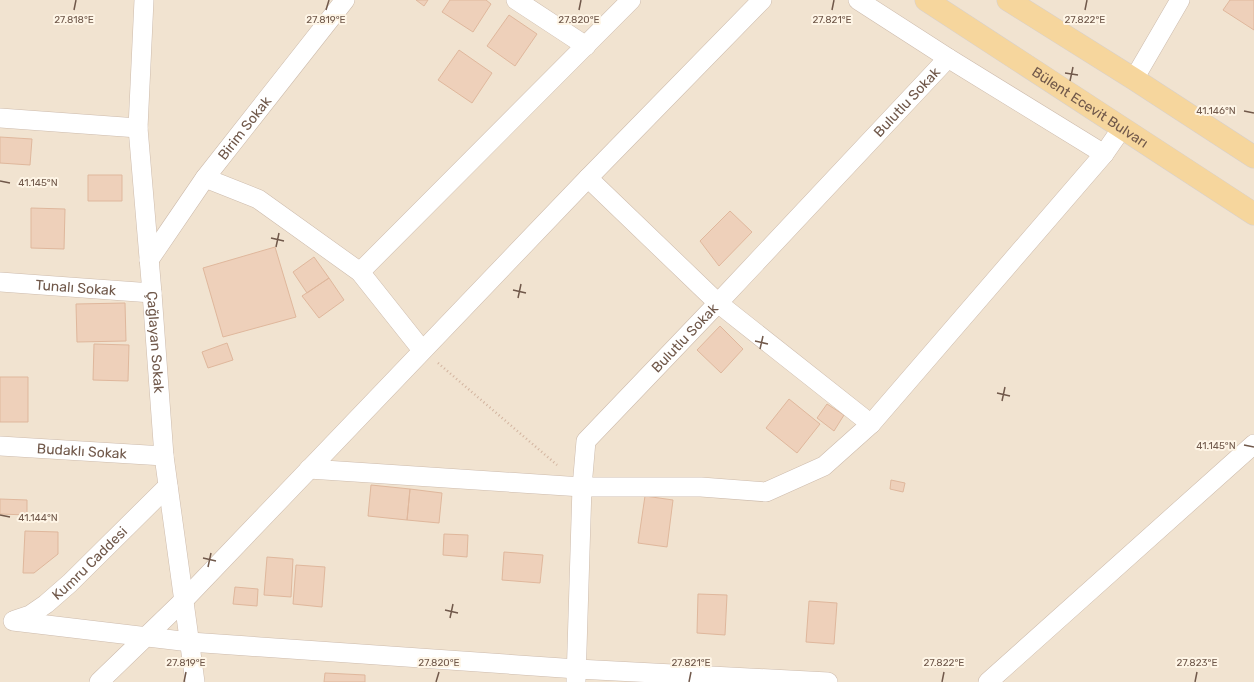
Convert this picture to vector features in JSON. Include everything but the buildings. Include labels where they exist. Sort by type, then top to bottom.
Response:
[{"type":"main road","name":"Bülent Ecevit Bulvarı","points":[[926,0],[1254,214]]},
{"type":"main road","points":[[1008,0],[1254,157]]},
{"type":"street","name":"Çağlayan Sokak","points":[[144,0],[138,128],[164,456],[195,682]]},
{"type":"street","name":"Birim Sokak","points":[[149,260],[205,178],[345,0]]},
{"type":"street","points":[[516,0],[586,46]]},
{"type":"street","points":[[360,272],[631,0]]},
{"type":"street","points":[[100,682],[184,600],[422,350],[762,0]]},
{"type":"street","points":[[858,0],[948,58],[1104,154]]},
{"type":"street","points":[[1134,79],[1180,0]]},
{"type":"street","name":"Bulutlu Sokak","points":[[577,675],[582,486],[586,441],[948,58]]},
{"type":"street","points":[[0,118],[138,128]]},
{"type":"street","points":[[308,469],[582,486],[701,487],[766,492],[824,466],[871,424],[1104,154],[1122,128]]},
{"type":"street","points":[[205,178],[258,199],[360,272],[422,350]]},
{"type":"street","points":[[588,178],[718,303],[871,424]]},
{"type":"street","name":"Tunalı Sokak","points":[[0,282],[152,293]]},
{"type":"street","points":[[988,682],[1254,444]]},
{"type":"street","name":"Budaklı Sokak","points":[[0,446],[164,456]]},
{"type":"street","name":"Kumru Caddesi","points":[[6,620],[30,615],[46,604],[70,583],[168,486]]},
{"type":"street","points":[[6,620],[190,642],[577,675],[828,682]]},
{"type":"path","points":[[422,350],[558,466]]},
{"type":"shaded area","points":[[0,0],[1254,0],[1254,682],[0,682]]}]
